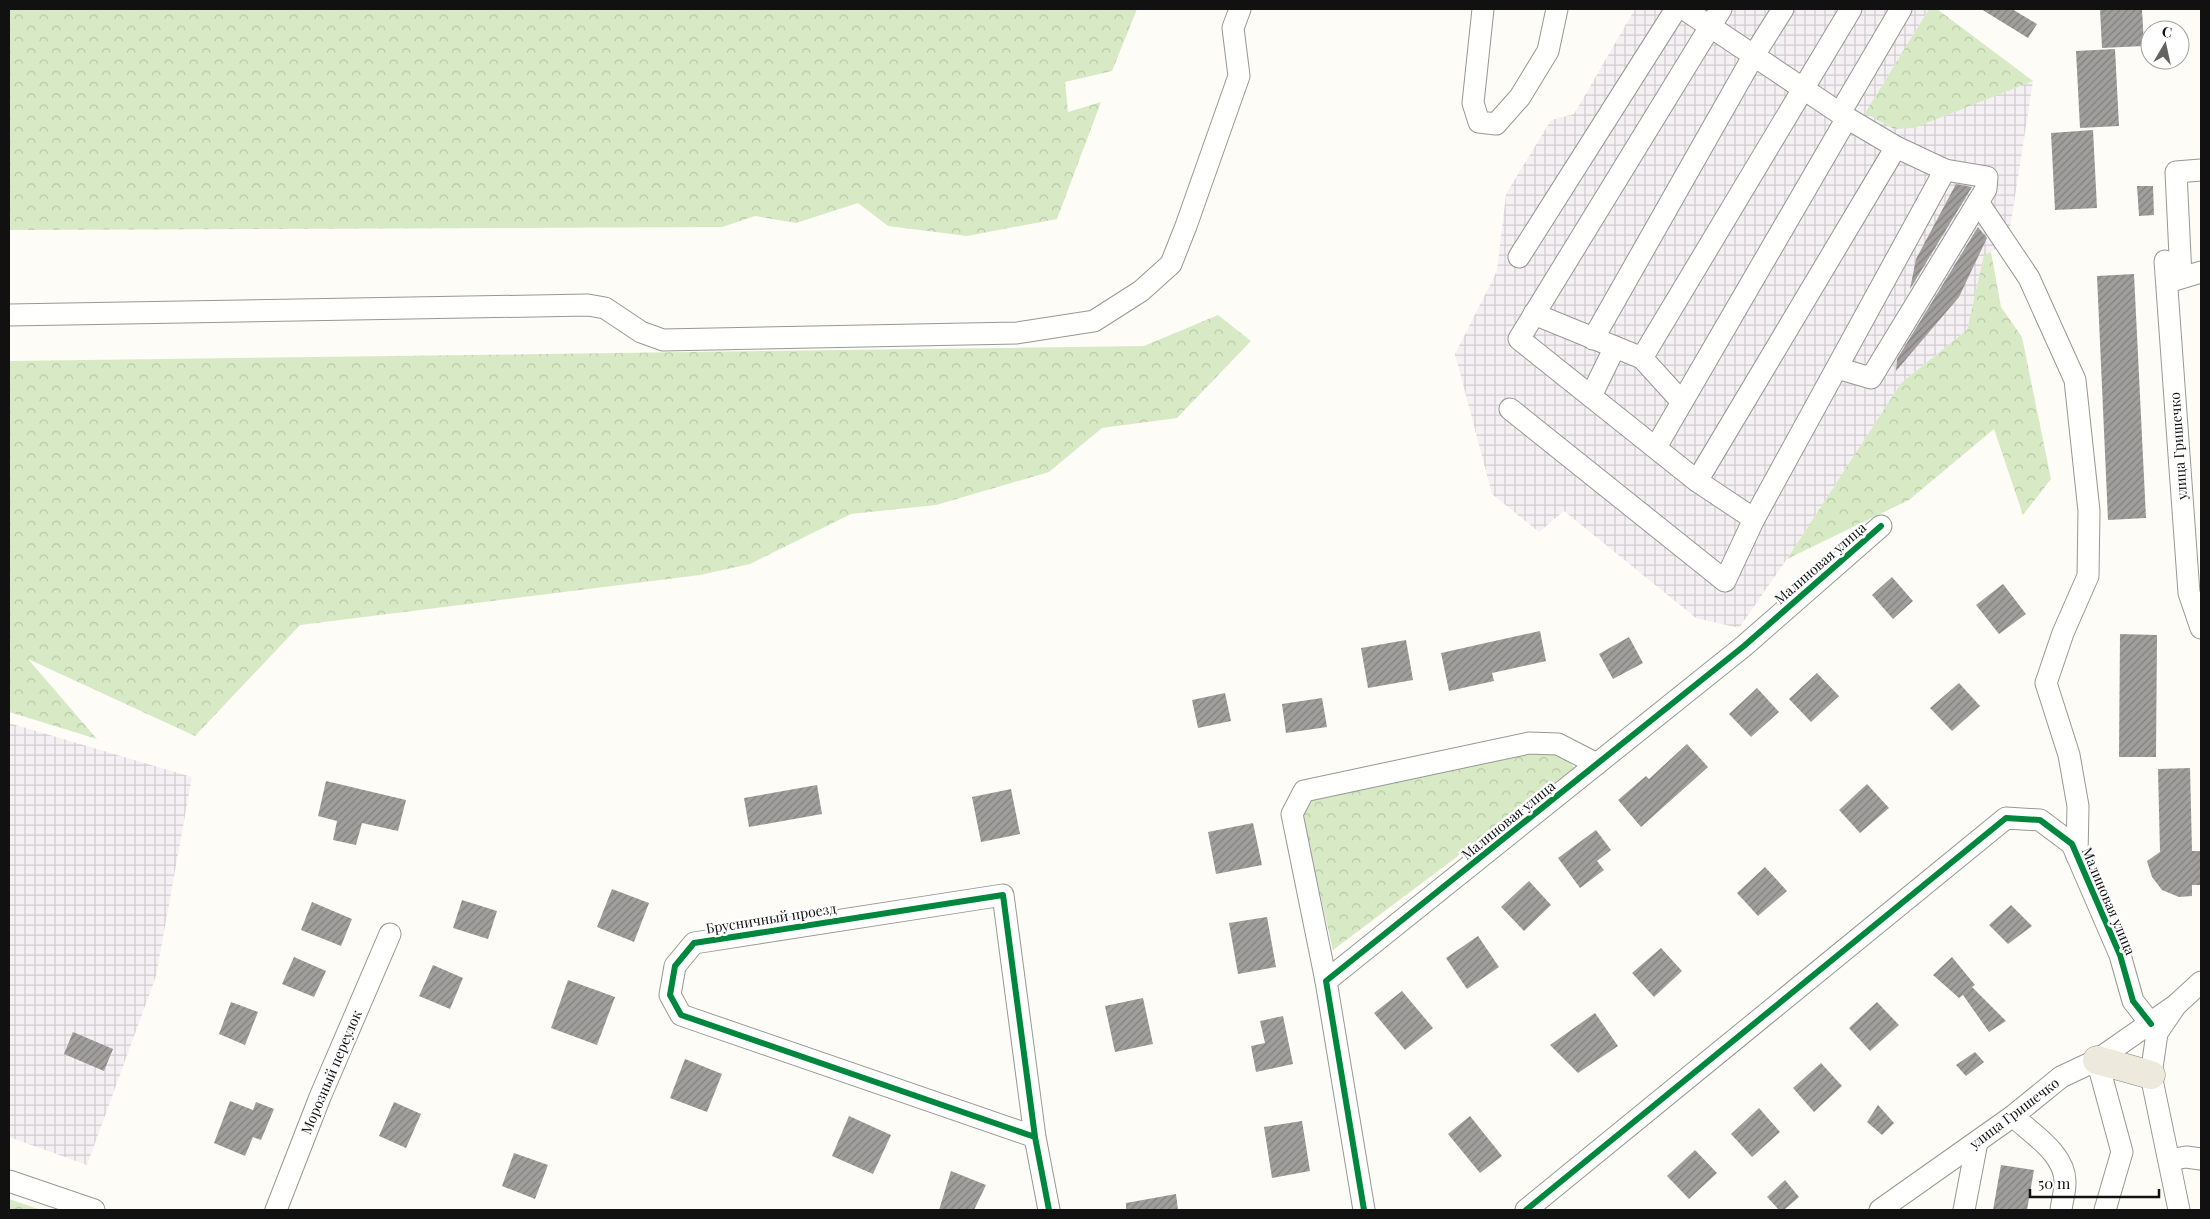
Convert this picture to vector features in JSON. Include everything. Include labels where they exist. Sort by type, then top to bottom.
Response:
[{"type":"main road","points":[[2097,1060],[2151,1075]]},
{"type":"street","points":[[9,315],[588,305],[605,308],[641,332],[663,340],[1016,333],[1094,321],[1141,291],[1171,264],[1239,76],[1233,28],[1240,9]]},
{"type":"street","points":[[1483,9],[1473,102],[1479,122],[1496,124],[1520,97],[1548,51],[1557,9]]},
{"type":"street","points":[[1519,257],[1676,9]]},
{"type":"street","points":[[1684,9],[1715,17],[1754,55],[1843,116],[1896,147],[1945,170],[1986,177],[1986,189],[1871,378],[1837,368]]},
{"type":"street","points":[[1593,339],[1754,55],[1783,9]]},
{"type":"street","points":[[1642,358],[1851,9]]},
{"type":"street","points":[[1656,447],[1843,116],[1901,9]]},
{"type":"street","points":[[1715,17],[1519,339],[1697,481],[1754,519]]},
{"type":"street","points":[[1697,481],[1896,147]]},
{"type":"street","points":[[1510,409],[1725,581],[1754,519],[1945,170]]},
{"type":"street","points":[[2201,170],[2176,172],[2173,280],[2201,272]]},
{"type":"street","points":[[1978,202],[2029,278],[2075,380],[2089,511],[2088,576],[2063,633],[2046,683],[2069,755],[2078,806],[2077,856]]},
{"type":"street","name":"улица Гришечко","points":[[2165,261],[2173,280],[2195,592],[2201,628]]},
{"type":"street","points":[[1534,314],[1642,358],[1682,402]]},
{"type":"street","points":[[1591,396],[1614,347]]},
{"type":"street","name":"Малиновая улица","points":[[1326,981],[1744,646],[1881,526]]},
{"type":"street","points":[[1364,1210],[1326,981],[1292,814],[1304,791],[1529,743],[1558,744],[1597,764]]},
{"type":"street","name":"Малиновая улица","points":[[1526,1210],[2006,818],[2040,820],[2072,844],[2120,954],[2133,1001],[2150,1024]]},
{"type":"street","name":"Брусничный проезд","points":[[1036,1137],[681,1016],[670,994],[675,966],[694,943],[1003,895],[1036,1137],[1049,1210]]},
{"type":"street","name":"Морозный переулок","points":[[276,1210],[320,1097],[390,934]]},
{"type":"street","points":[[2179,1210],[2151,1075],[2157,1033],[2176,1005],[2201,982]]},
{"type":"street","name":"улица Гришечко","points":[[1880,1210],[2013,1116],[2061,1077],[2097,1060],[2176,1005]]},
{"type":"street","points":[[2097,1060],[2122,1152],[2105,1210]]},
{"type":"street","points":[[2013,1116],[2055,1154],[2063,1169],[2066,1182],[2061,1210]]},
{"type":"street","points":[[1964,1210],[1977,1142]]},
{"type":"street","points":[[2168,1160],[2186,1157],[2201,1159]]},
{"type":"street","points":[[9,1181],[94,1210]]},
{"type":"shaded area","points":[[1635,9],[1929,9],[1865,113],[2017,87],[2033,81],[2008,241],[1984,256],[1967,330],[1901,383],[1787,559],[1739,628],[1696,618],[1564,511],[1539,532],[1492,494],[1455,354],[1497,271],[1506,194],[1551,120],[1574,114]]},
{"type":"shaded area","points":[[9,723],[192,777],[156,976],[87,1165],[9,1137]]},
{"type":"green space","points":[[9,9],[1137,9],[1112,71],[1065,82],[1068,112],[1101,102],[1057,219],[967,236],[888,226],[858,203],[796,223],[755,216],[722,227],[9,230]]},
{"type":"green space","points":[[1929,9],[1937,9],[2033,81],[1914,128],[1894,129],[1865,113]]},
{"type":"green space","points":[[1991,252],[2001,307],[2022,337],[2051,479],[2023,515],[1994,429],[1909,500],[1787,559],[1901,383],[1967,330],[1984,255]]},
{"type":"green space","points":[[1218,315],[1251,341],[1177,418],[1102,428],[1049,472],[936,505],[851,514],[750,564],[700,575],[300,625],[195,736],[28,659],[97,739],[9,712],[9,361],[1144,346]]},
{"type":"green space","points":[[1525,750],[1559,752],[1575,768],[1333,950],[1302,817],[1310,799]]},
{"type":"green space","points":[[9,1199],[41,1210],[9,1210]]},
{"type":"building","points":[[1981,9],[2012,9],[2037,24],[2028,38]]},
{"type":"building","points":[[2100,9],[2142,9],[2140,46],[2102,48]]},
{"type":"building","points":[[2115,49],[2119,126],[2080,128],[2076,51]]},
{"type":"building","points":[[2093,130],[2097,208],[2055,210],[2051,133]]},
{"type":"building","points":[[1956,184],[1972,187],[1910,289],[1916,259]]},
{"type":"building","points":[[2137,186],[2153,186],[2154,215],[2139,216]]},
{"type":"building","points":[[1978,227],[1987,238],[1959,297],[1896,371],[1897,359]]},
{"type":"building","points":[[2134,274],[2146,518],[2108,520],[2097,276]]},
{"type":"building","points":[[1892,577],[1913,601],[1893,619],[1872,595]]},
{"type":"building","points":[[2003,584],[2026,614],[1999,634],[1976,605]]},
{"type":"building","points":[[1540,631],[1546,661],[1492,673],[1494,681],[1449,691],[1441,653]]},
{"type":"building","points":[[2120,634],[2157,635],[2156,757],[2119,757]]},
{"type":"building","points":[[1629,637],[1643,663],[1613,679],[1599,654]]},
{"type":"building","points":[[1406,640],[1413,680],[1368,688],[1361,648]]},
{"type":"building","points":[[1817,673],[1839,696],[1811,722],[1789,699]]},
{"type":"building","points":[[1959,683],[1980,706],[1952,731],[1930,708]]},
{"type":"building","points":[[1757,688],[1779,712],[1751,737],[1729,714]]},
{"type":"building","points":[[1225,693],[1231,721],[1198,728],[1192,700]]},
{"type":"building","points":[[1322,698],[1327,727],[1286,733],[1282,704]]},
{"type":"building","points":[[1687,744],[1708,767],[1641,827],[1618,800],[1646,776],[1649,779]]},
{"type":"building","points":[[2190,768],[2192,851],[2201,851],[2201,885],[2192,885],[2192,896],[2179,897],[2162,890],[2152,877],[2147,861],[2160,852],[2158,769]]},
{"type":"building","points":[[326,781],[406,800],[398,831],[362,823],[356,845],[333,840],[337,821],[318,816]]},
{"type":"building","points":[[1867,784],[1889,808],[1860,833],[1839,810]]},
{"type":"building","points":[[817,785],[822,814],[749,827],[744,798]]},
{"type":"building","points":[[1011,789],[1020,834],[981,842],[972,797]]},
{"type":"building","points":[[1253,823],[1262,865],[1216,874],[1208,832]]},
{"type":"building","points":[[1596,830],[1611,850],[1597,861],[1604,870],[1580,888],[1558,858]]},
{"type":"building","points":[[1765,867],[1787,891],[1758,916],[1737,893]]},
{"type":"building","points":[[1529,881],[1551,905],[1524,931],[1501,907]]},
{"type":"building","points":[[612,889],[649,903],[634,942],[597,927]]},
{"type":"building","points":[[462,900],[497,911],[488,939],[453,928]]},
{"type":"building","points":[[312,902],[352,919],[341,946],[301,930]]},
{"type":"building","points":[[2011,905],[2032,926],[2008,944],[1989,925]]},
{"type":"building","points":[[1267,917],[1276,967],[1238,974],[1229,923]]},
{"type":"building","points":[[1478,936],[1499,967],[1467,989],[1446,958]]},
{"type":"building","points":[[1661,948],[1682,971],[1654,997],[1632,973]]},
{"type":"building","points":[[294,957],[326,971],[314,997],[282,984]]},
{"type":"building","points":[[1952,957],[1975,985],[1972,987],[2006,1021],[1989,1032],[1963,995],[1959,998],[1933,975]]},
{"type":"building","points":[[433,965],[463,978],[450,1009],[419,996]]},
{"type":"building","points":[[568,980],[615,997],[597,1045],[551,1028]]},
{"type":"building","points":[[1402,991],[1433,1028],[1405,1050],[1374,1013]]},
{"type":"building","points":[[1143,998],[1153,1044],[1115,1052],[1105,1006]]},
{"type":"building","points":[[231,1002],[258,1012],[245,1045],[219,1034]]},
{"type":"building","points":[[1877,1002],[1899,1025],[1870,1051],[1849,1028]]},
{"type":"building","points":[[1595,1013],[1618,1046],[1578,1073],[1550,1045]]},
{"type":"building","points":[[1283,1016],[1293,1064],[1256,1072],[1251,1046],[1265,1043],[1260,1021]]},
{"type":"building","points":[[73,1032],[113,1049],[104,1071],[64,1054]]},
{"type":"building","points":[[1975,1052],[1984,1062],[1966,1076],[1956,1065]]},
{"type":"building","points":[[685,1059],[722,1074],[707,1112],[670,1098]]},
{"type":"building","points":[[1821,1063],[1842,1086],[1814,1112],[1793,1088]]},
{"type":"building","points":[[230,1101],[253,1110],[256,1102],[274,1109],[261,1140],[253,1137],[245,1156],[214,1143]]},
{"type":"building","points":[[394,1102],[421,1114],[406,1148],[379,1136]]},
{"type":"building","points":[[1878,1105],[1894,1123],[1882,1135],[1867,1122]]},
{"type":"building","points":[[1759,1108],[1780,1132],[1752,1157],[1731,1134]]},
{"type":"building","points":[[849,1116],[891,1135],[873,1174],[832,1156]]},
{"type":"building","points":[[1470,1116],[1502,1156],[1480,1173],[1448,1134]]},
{"type":"building","points":[[1302,1121],[1310,1171],[1272,1178],[1264,1127]]},
{"type":"building","points":[[1695,1150],[1717,1173],[1689,1199],[1667,1176]]},
{"type":"building","points":[[514,1153],[548,1165],[535,1199],[502,1186]]},
{"type":"building","points":[[2001,1165],[2034,1170],[2027,1210],[1993,1210]]},
{"type":"building","points":[[951,1171],[986,1185],[974,1210],[939,1210]]},
{"type":"building","points":[[1785,1180],[1799,1197],[1784,1210],[1779,1210],[1767,1197]]},
{"type":"building","points":[[1176,1194],[1178,1210],[1126,1210],[1126,1203]]},
{"type":"cycle path","points":[[1364,1210],[1326,981],[1744,646],[1881,526]]},
{"type":"cycle path","points":[[1526,1210],[2006,818],[2040,820],[2072,844],[2120,955],[2133,1001],[2151,1024]]},
{"type":"cycle path","points":[[1035,1137],[681,1015],[670,995],[675,966],[694,943],[1003,895],[1035,1137],[1049,1210]]}]
